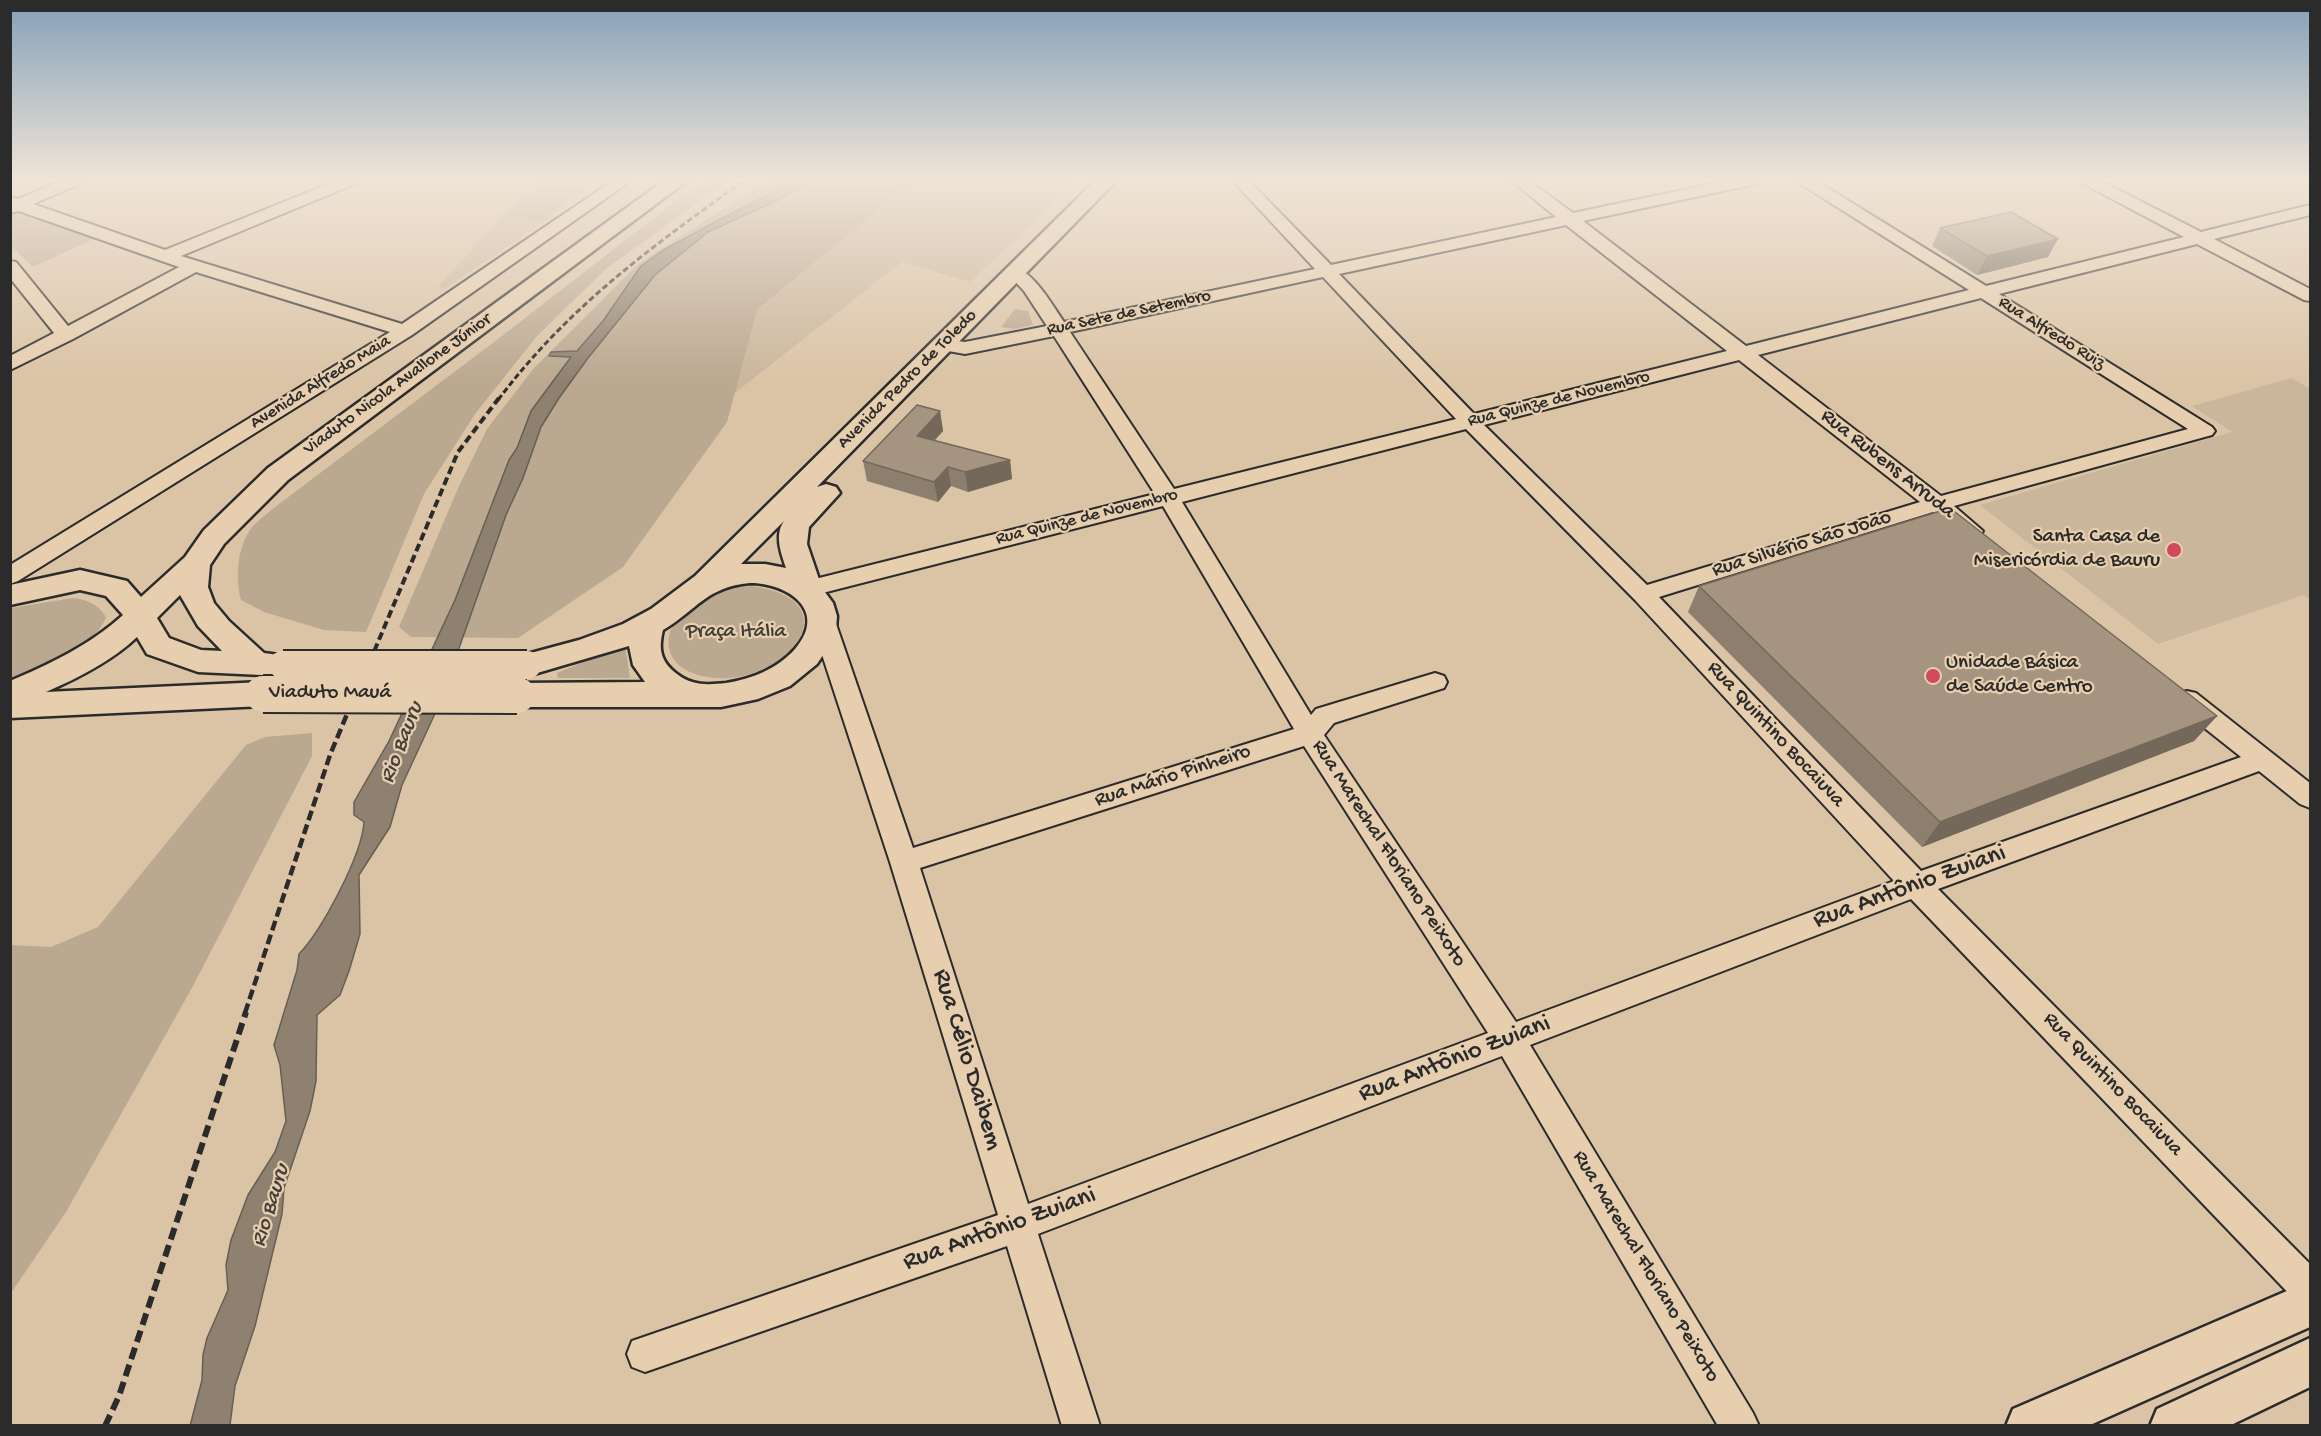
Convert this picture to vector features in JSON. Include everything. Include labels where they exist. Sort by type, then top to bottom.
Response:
[{"type":"main road","name":"Viaduto Nicola Avallone Júnior","points":[[10,695],[71,667],[117,638],[195,564],[214,537],[278,474],[587,247]]},
{"type":"main road","name":"Avenida Pedro de Toledo","points":[[708,580],[955,346],[1054,247]]},
{"type":"main road","name":"Avenida Pedro de Toledo","points":[[807,589],[793,544],[795,525],[955,346]]},
{"type":"main road","points":[[195,564],[192,587],[199,604],[221,633],[269,664]]},
{"type":"main road","points":[[764,573],[788,578],[807,589],[819,603],[823,621],[818,642],[802,662],[778,679],[748,690],[717,695],[687,694],[667,684],[652,672],[644,658],[643,641],[649,624],[708,580],[736,574],[764,573]]},
{"type":"main road","name":"Viaduto Mauá","points":[[10,595],[80,580],[116,588],[140,615],[158,646],[198,661],[522,680],[687,694]]},
{"type":"main road","name":"Viaduto Mauá","points":[[10,706],[522,680],[649,624]]},
{"type":"main road","points":[[2030,1425],[2310,1304]]},
{"type":"main road","points":[[2174,1425],[2310,1362]]},
{"type":"street","points":[[143,247],[194,266],[405,331]]},
{"type":"street","points":[[168,255],[187,247]]},
{"type":"street","name":"Avenida Alfredo Maia","points":[[10,576],[405,331],[527,247]]},
{"type":"street","name":"Rua Quintino Bocaiuva","points":[[1302,247],[1471,423],[1643,594],[1916,885],[2310,1289]]},
{"type":"street","name":"Rua Sete de Setembro","points":[[955,346],[1059,329],[1440,247]]},
{"type":"street","name":"Rua Rubens Arruda","points":[[1605,247],[1992,547]]},
{"type":"street","name":"Rua Alfredo Ruiz","points":[[1912,247],[2205,431]]},
{"type":"street","name":"Rua Quinze de Novembro","points":[[807,589],[2167,247]]},
{"type":"street","points":[[2215,247],[2310,296]]},
{"type":"street","points":[[10,266],[66,335]]},
{"type":"street","points":[[10,364],[194,266]]},
{"type":"street","name":"Rua Marechal Floriano Peixoto","points":[[1023,280],[1059,329],[1168,497],[1310,734],[1509,1039],[1740,1425]]},
{"type":"street","name":"Rua Silvério São João","points":[[1643,594],[1936,504],[2205,431]]},
{"type":"street","name":"Rua Célio Daibem","points":[[823,621],[904,862],[1081,1425]]},
{"type":"street","name":"Rua Mário Pinheiro","points":[[904,862],[1310,734],[1325,716],[1435,682]]},
{"type":"street","points":[[2169,686],[2310,797]]},
{"type":"street","name":"Rua Antônio Zuiani","points":[[645,1354],[1018,1225],[1916,885],[2263,759]]},
{"type":"shaded area","points":[[474,247],[506,247],[446,288],[438,287]]},
{"type":"shaded area","points":[[834,247],[1007,247],[970,282],[902,262],[713,410],[658,392]]},
{"type":"shaded area","name":"Santa Casa de Misericórdia de Bauru","points":[[2292,378],[2310,389],[2310,600],[2304,595],[2158,644],[1980,505],[2232,432],[2192,406]]},
{"type":"green space","points":[[12,247],[76,247],[33,267]]},
{"type":"green space","points":[[617,247],[636,247],[607,268],[537,336],[475,414],[424,494],[366,632],[324,630],[264,612],[241,600],[238,582],[239,562],[244,542],[253,526]]},
{"type":"green space","points":[[664,247],[834,247],[757,310],[727,422],[623,567],[518,638],[411,637],[399,627],[459,486],[487,429],[534,368],[638,264]]},
{"type":"green space","points":[[1015,309],[1028,311],[1033,325],[1014,329],[1001,327]]},
{"type":"green space","name":"Praça Itália","points":[[752,586],[785,595],[801,610],[803,628],[794,646],[776,662],[752,673],[724,678],[695,674],[679,665],[670,653],[669,645],[671,629],[678,617],[690,606],[713,593],[730,588]]},
{"type":"green space","points":[[73,598],[92,603],[100,609],[106,617],[100,628],[91,639],[66,657],[11,680],[11,608]]},
{"type":"green space","points":[[625,645],[630,678],[558,678],[557,673]]},
{"type":"green space","points":[[312,733],[312,756],[193,986],[66,1212],[11,1293],[11,945],[51,947],[98,927],[246,745],[265,737]]},
{"type":"water","name":"Rio Bauru","points":[[669,247],[689,247],[655,275],[588,358],[541,427],[523,478],[506,515],[439,705],[402,785],[390,827],[359,875],[360,934],[340,995],[317,1015],[316,1081],[310,1111],[284,1188],[282,1214],[255,1326],[235,1386],[230,1425],[190,1426],[202,1380],[203,1355],[207,1338],[228,1290],[226,1265],[231,1240],[248,1195],[275,1152],[286,1121],[280,1065],[274,1045],[297,970],[299,954],[319,928],[329,910],[349,872],[362,836],[364,822],[354,815],[354,802],[389,741],[455,600],[509,460],[517,448],[531,411],[571,357],[549,356],[551,352],[577,351],[603,321],[641,266]]},
{"type":"building","points":[[1972,247],[2025,247],[1987,256]]},
{"type":"building","points":[[917,405],[940,411],[917,436],[1010,460],[965,472],[948,467],[934,482],[863,461]]},
{"type":"building","name":"Unidade Básica de Saúde Centro","points":[[1950,508],[2217,716],[1940,822],[1699,586]]},
{"type":"railway","points":[[498,400],[525,367],[582,307],[655,247]]},
{"type":"railway","points":[[365,673],[458,452],[499,398]]},
{"type":"railway","points":[[245,1013],[330,755],[365,671]]},
{"type":"railway","points":[[105,1426],[119,1396],[246,1012]]},
{"type":"place","name":"Santa Casa de Misericórdia de Bauru","points":[[2174,550]]},
{"type":"place","name":"Unidade Básica de Saúde Centro","points":[[1933,676]]}]
